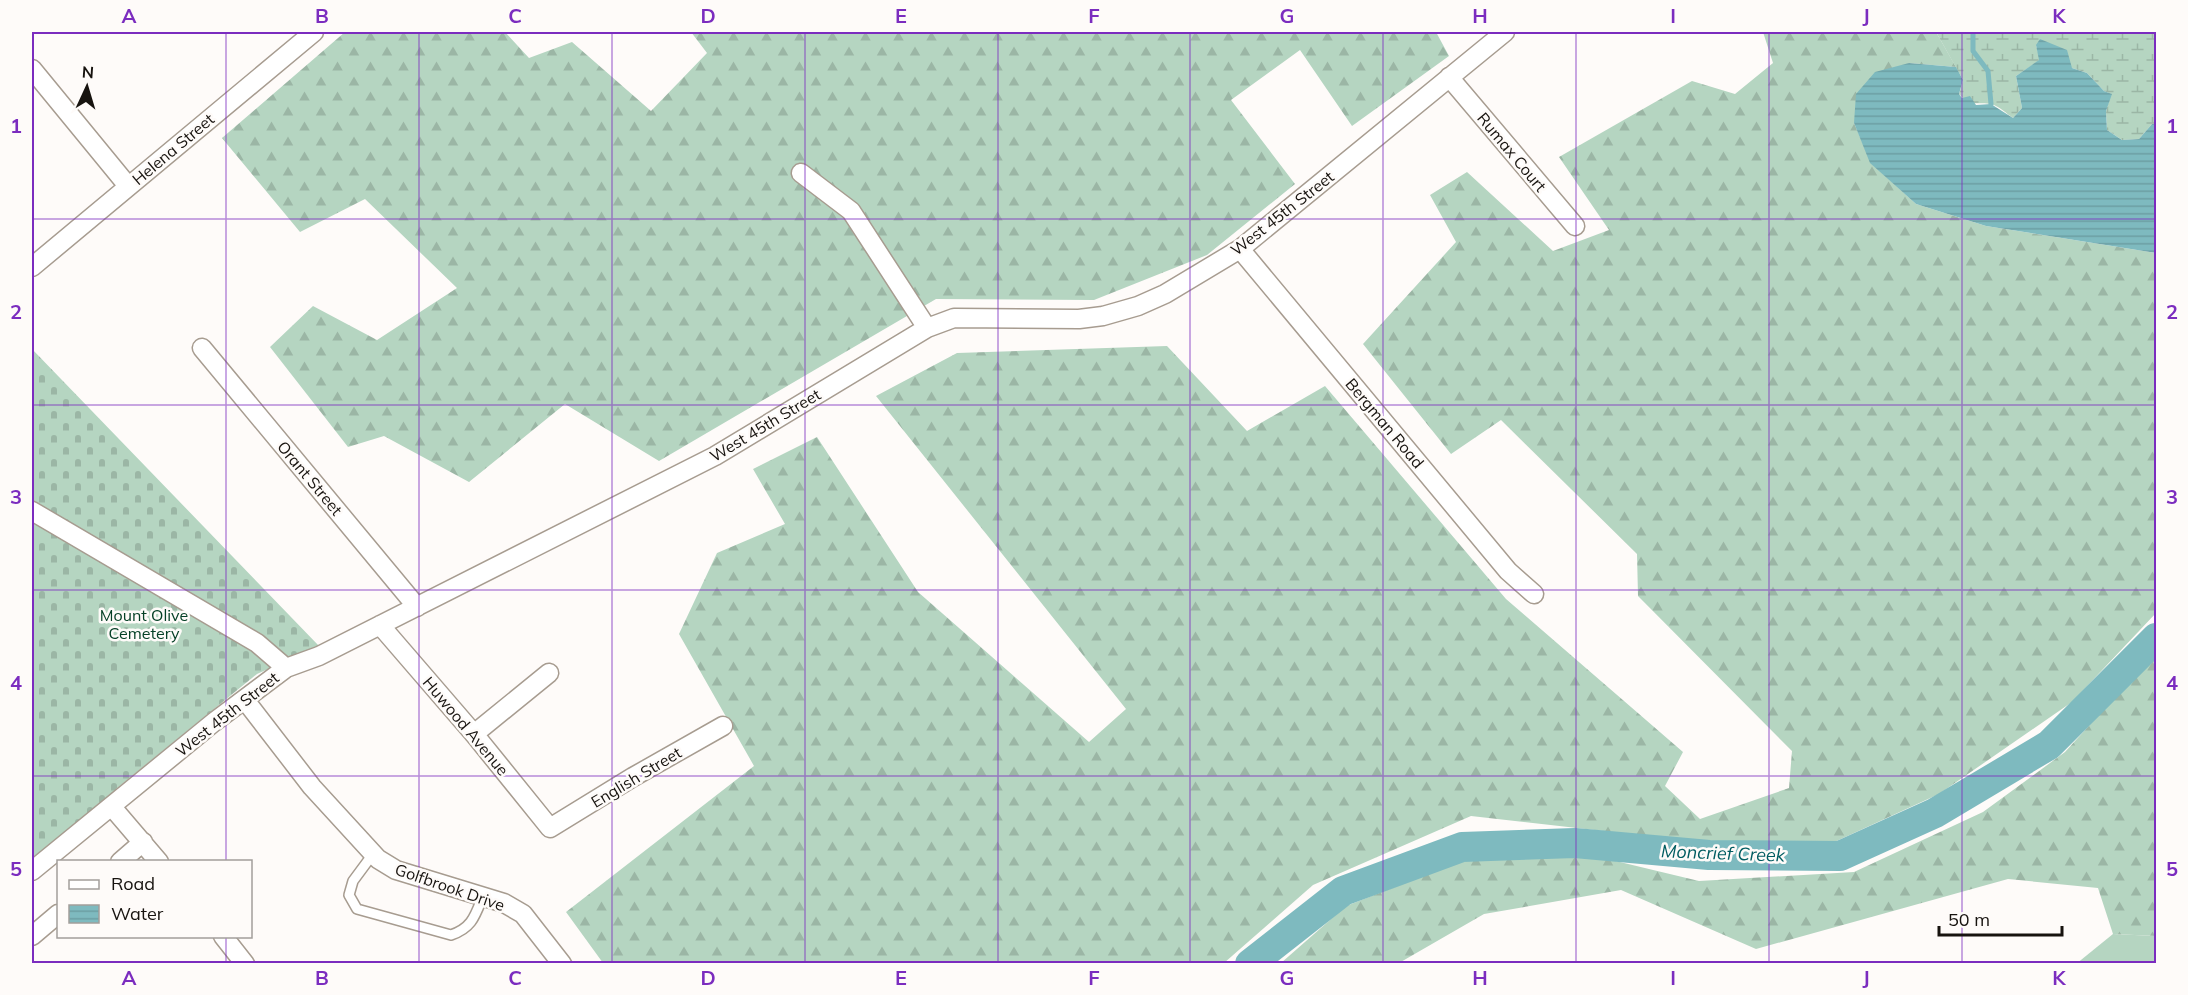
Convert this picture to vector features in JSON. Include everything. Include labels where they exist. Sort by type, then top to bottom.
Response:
[{"type":"street","name":"Helena Street","points":[[32,267],[314,32]]},
{"type":"street","name":"West 45th Street","points":[[32,871],[214,722],[286,668],[320,656],[715,456],[927,328],[954,318],[1079,319],[1103,316],[1137,306],[1165,294],[1240,249],[1505,32]]},
{"type":"street","points":[[32,69],[128,186]]},
{"type":"street","name":"Rumax Court","points":[[1449,77],[1575,226]]},
{"type":"street","points":[[801,173],[851,210],[927,328]]},
{"type":"street","name":"Bergman Road","points":[[1240,249],[1508,571],[1534,594]]},
{"type":"street","name":"Orant Street","points":[[202,348],[417,607]]},
{"type":"street","points":[[32,511],[257,643],[286,668]]},
{"type":"street","name":"Huwood Avenue","points":[[380,625],[474,734],[550,828]]},
{"type":"street","points":[[474,734],[549,673]]},
{"type":"street","name":"Golfbrook Drive","points":[[244,700],[312,787],[373,854],[396,870],[504,903],[523,915],[562,963]]},
{"type":"street","name":"English Street","points":[[550,828],[723,726]]},
{"type":"street","points":[[112,807],[158,860]]},
{"type":"street","points":[[121,860],[143,842]]},
{"type":"street","points":[[32,936],[57,915]]},
{"type":"street","points":[[225,938],[245,963]]},
{"type":"lane","points":[[373,854],[353,881],[349,895],[357,909],[451,935],[469,926],[483,896]]},
{"type":"green space","points":[[345,32],[505,32],[529,58],[572,42],[651,111],[707,53],[691,32],[1436,32],[1449,56],[1352,126],[1300,50],[1231,100],[1295,184],[1207,255],[1094,300],[936,299],[659,461],[565,404],[469,482],[384,436],[348,447],[270,347],[313,306],[377,340],[457,288],[365,199],[300,232],[222,138]]},
{"type":"green space","points":[[1763,32],[1936,32],[1956,67],[1909,63],[1854,123],[1871,163],[1916,204],[1986,226],[2156,253],[2156,613],[2072,702],[1939,794],[1830,844],[1683,840],[1471,816],[1313,885],[1224,963],[603,963],[566,912],[754,766],[679,634],[717,553],[785,524],[753,469],[817,437],[918,592],[1089,742],[1126,709],[876,396],[957,353],[1167,346],[1247,431],[1325,386],[1506,599],[1683,752],[1665,786],[1700,819],[1789,788],[1792,751],[1638,596],[1637,554],[1501,420],[1451,454],[1363,344],[1456,242],[1430,195],[1467,172],[1553,251],[1609,230],[1559,157],[1692,81],[1735,94],[1773,63]]},
{"type":"green space","points":[[1936,32],[2156,32],[2156,124],[2152,124],[2139,139],[2122,140],[2107,130],[2106,111],[2111,94],[2104,91],[2087,73],[2072,68],[2036,45],[2040,60],[2016,76],[2022,108],[2013,118],[1994,105],[1967,101],[1959,94],[1963,80]]},
{"type":"green space","name":"Mount Olive Cemetery","points":[[32,349],[319,646],[257,674],[116,789],[126,801],[32,877]]},
{"type":"green space","points":[[2156,652],[2156,936],[2113,934],[2098,888],[2008,879],[1756,949],[1621,890],[1484,914],[1399,963],[1281,963],[1346,906],[1467,859],[1599,857],[1699,881],[1854,872],[1983,812],[2065,752]]},
{"type":"green space","points":[[2113,934],[2156,936],[2156,963],[2076,964]]},
{"type":"water","points":[[2040,39],[2067,50],[2072,68],[2087,73],[2104,91],[2112,94],[2106,111],[2107,130],[2122,140],[2139,139],[2152,124],[2156,124],[2156,253],[1986,226],[1916,204],[1870,163],[1854,123],[1856,94],[1875,72],[1909,63],[1956,67],[1963,80],[1959,94],[1962,98],[1970,96],[1976,105],[1991,104],[2013,118],[2022,108],[2016,76],[2039,60],[2036,45]]},
{"type":"waterway","points":[[1973,32],[1973,51],[1988,71],[1991,104]]},
{"type":"waterway","name":"Moncrief Creek","points":[[1250,964],[1343,891],[1462,847],[1575,843],[1709,855],[1840,856],[1935,813],[2049,745],[2156,638]]}]
